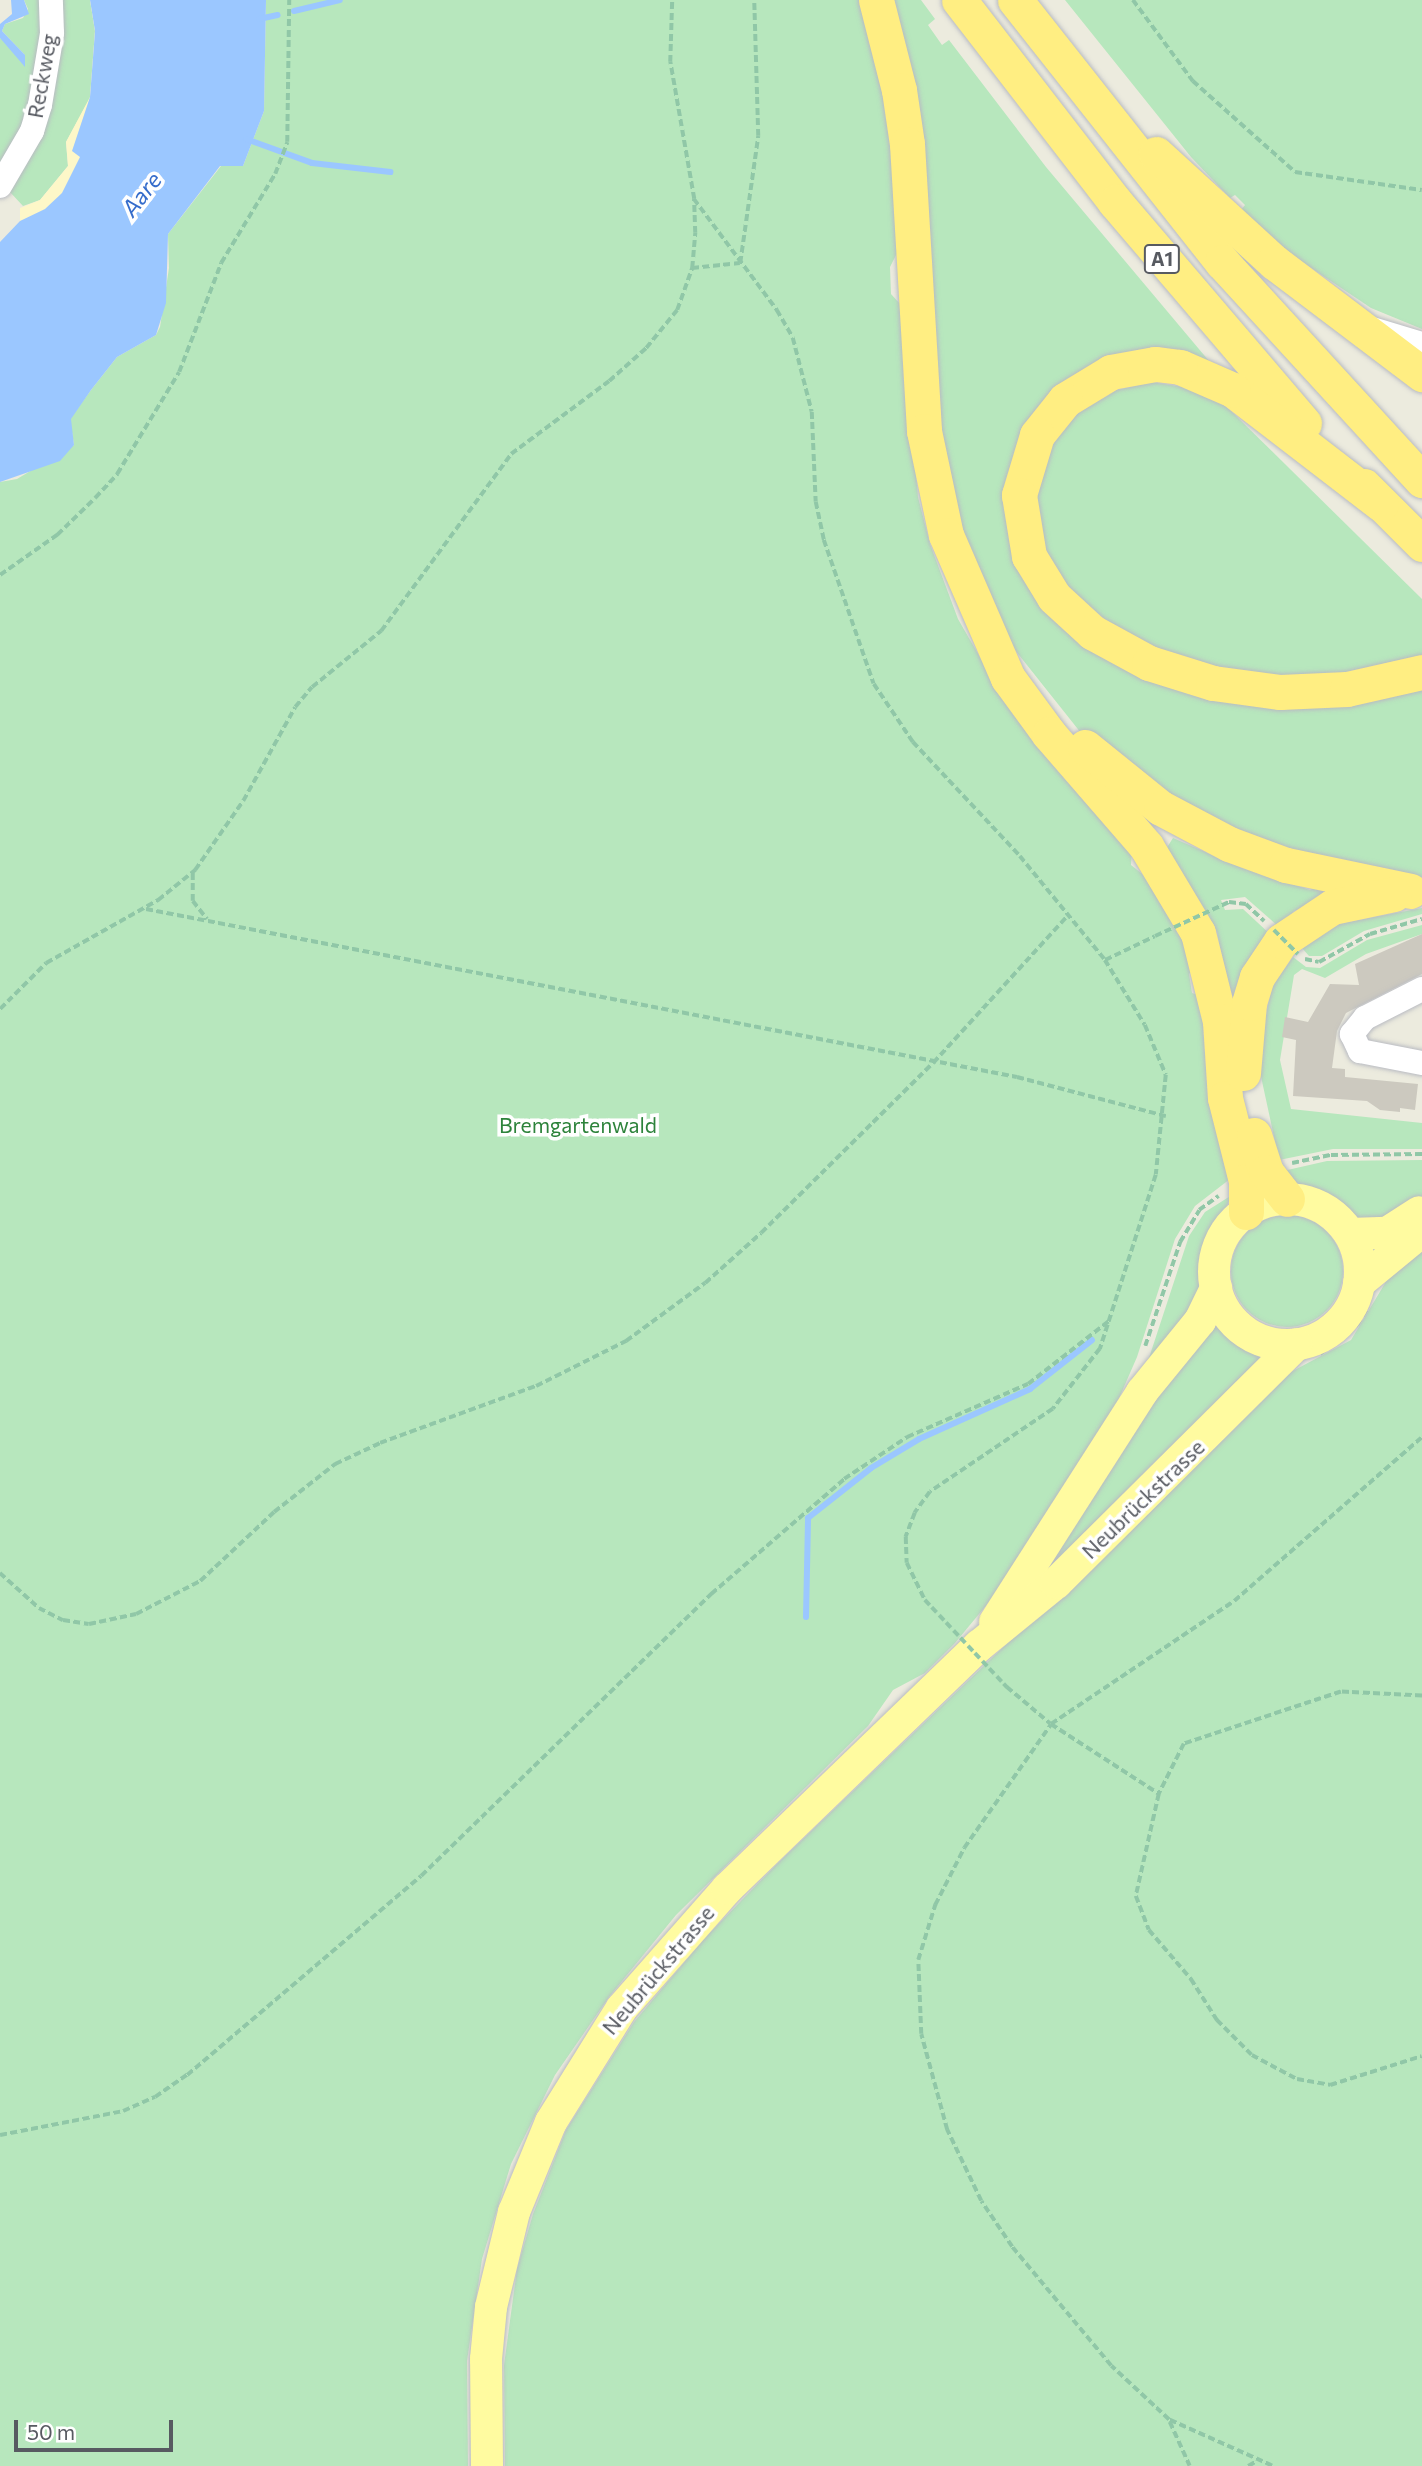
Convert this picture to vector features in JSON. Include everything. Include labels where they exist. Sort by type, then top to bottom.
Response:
[{"type":"highway","points":[[876,0],[899,90],[907,145],[919,367],[929,466],[946,535],[986,629],[1026,705],[1146,846],[1198,933],[1215,993],[1225,1098],[1247,1181],[1233,1203]]},
{"type":"highway","name":"A1","points":[[959,0],[1190,294],[1381,504],[1422,544]]},
{"type":"highway","name":"A1","points":[[1015,0],[1222,262],[1422,480]]},
{"type":"highway","points":[[1072,75],[1249,240],[1422,374]]},
{"type":"highway","points":[[1381,504],[1233,390],[1180,367],[1155,365],[1111,372],[1065,400],[1037,435],[1019,495],[1023,536],[1040,578],[1054,597],[1093,632],[1149,663],[1213,683],[1280,692],[1347,689],[1422,673]]},
{"type":"highway","points":[[986,629],[1061,724],[1112,773],[1161,808],[1207,834],[1267,859],[1418,900]]},
{"type":"highway","points":[[1285,1182],[1261,1161],[1245,1092],[1244,1031],[1257,977],[1281,941],[1313,916],[1357,900],[1418,900]]},
{"type":"main road","points":[[1365,1293],[1357,1250],[1350,1234],[1330,1212],[1285,1182],[1233,1203],[1214,1271],[1222,1305],[1246,1332],[1261,1340],[1303,1351],[1338,1324],[1422,1231]]},
{"type":"main road","points":[[1350,1234],[1387,1233],[1422,1209]]},
{"type":"main road","name":"Neubrückstrasse","points":[[980,1645],[1142,1392],[1200,1321],[1216,1288]]},
{"type":"main road","name":"Neubrückstrasse","points":[[487,2466],[486,2359],[498,2276],[529,2169],[572,2084],[622,2008],[690,1928],[980,1645],[1056,1583],[1303,1351]]},
{"type":"lane","name":"Reckweg","points":[[0,186],[32,131],[40,105],[52,33],[51,0]]},
{"type":"lane","points":[[1355,323],[1422,344]]},
{"type":"lane","points":[[1422,989],[1365,1018],[1352,1034],[1360,1051],[1422,1063]]},
{"type":"path","points":[[0,575],[57,535],[117,474],[179,372],[203,320],[220,263],[275,174],[287,142],[289,0]]},
{"type":"path","points":[[209,920],[193,901],[190,886],[195,870],[243,801],[295,707],[312,687],[381,631],[511,454],[609,381],[665,327],[677,310],[692,268],[694,199],[670,62],[673,0]]},
{"type":"path","points":[[740,263],[758,136],[754,0]]},
{"type":"path","points":[[1133,0],[1193,81],[1295,172],[1422,190]]},
{"type":"path","points":[[694,199],[777,310],[805,372],[812,412],[816,502],[824,540],[874,684],[913,741],[1011,846],[1105,960],[1162,1058],[1166,1116],[1156,1175],[1100,1349],[1068,1394],[1024,1431],[930,1492],[915,1513],[906,1537],[907,1563],[925,1600],[1007,1687],[1051,1724],[1159,1794]]},
{"type":"path","points":[[692,268],[740,263]]},
{"type":"path","points":[[0,1009],[46,962],[144,909],[195,870]]},
{"type":"path","points":[[1105,960],[1229,902],[1246,904],[1297,954],[1319,962],[1370,934],[1418,900]]},
{"type":"path","points":[[144,909],[1079,1091],[1166,1116]]},
{"type":"path","points":[[0,1573],[39,1608],[89,1624],[136,1614],[170,1600],[200,1581],[274,1512],[335,1464],[380,1443],[536,1386],[590,1361],[663,1316],[761,1233],[933,1063],[1068,915]]},
{"type":"path","points":[[1285,1182],[1331,1155],[1422,1154]]},
{"type":"path","points":[[1141,1357],[1180,1242],[1199,1210],[1233,1203]]},
{"type":"path","points":[[1303,1351],[1345,1337],[1365,1293]]},
{"type":"path","points":[[0,2135],[123,2111],[155,2097],[187,2075],[421,1876],[710,1594],[844,1479],[907,1437],[1028,1384],[1111,1320]]},
{"type":"path","points":[[1272,2466],[1169,2420],[1111,2366],[1012,2247],[981,2201],[947,2130],[921,2034],[918,1960],[935,1905],[964,1848],[1051,1724],[1234,1601],[1422,1437]]},
{"type":"path","points":[[1422,1696],[1341,1692],[1184,1744],[1159,1794],[1138,1880],[1141,1915],[1217,2020],[1252,2055],[1297,2079],[1330,2085],[1422,2056]]},
{"type":"path","points":[[1169,2420],[1190,2466]]},
{"type":"path","points":[[1248,2466],[1257,2460]]},
{"type":"green space","points":[[24,0],[90,0],[95,31],[90,98],[66,142],[68,166],[40,200],[23,206],[9,191],[34,101],[0,167],[0,38],[25,55],[2,31],[5,24],[23,18],[28,9]]},
{"type":"green space","name":"Bremgartenwald","points":[[266,0],[863,0],[885,88],[900,247],[890,267],[891,294],[902,306],[918,497],[930,544],[958,619],[1000,692],[1132,847],[1131,865],[1161,889],[1195,967],[1189,974],[1192,993],[1201,996],[1208,1099],[1230,1179],[1195,1206],[1175,1239],[1137,1357],[1113,1412],[1069,1489],[1051,1504],[1023,1561],[955,1643],[925,1673],[893,1690],[868,1726],[676,1915],[609,1997],[555,2075],[511,2164],[482,2259],[467,2361],[468,2466],[0,2466],[0,482],[17,479],[74,445],[70,419],[91,390],[117,357],[156,335],[160,327],[169,268],[168,234],[221,166],[243,166],[264,111]]},
{"type":"green space","points":[[891,0],[921,0],[935,19],[928,25],[942,45],[949,40],[1046,167],[1209,361],[1064,389],[1016,545],[1163,676],[1422,680],[1422,877],[1399,876],[1226,833],[1081,733],[1011,645],[998,622],[948,493]]},
{"type":"green space","points":[[1065,0],[1422,0],[1422,329],[1371,308],[1277,245],[1241,210],[1245,205],[1235,195],[1230,198],[1191,157]]},
{"type":"green space","points":[[1151,382],[1196,389],[1227,407],[1422,599],[1422,655],[1337,674],[1280,676],[1225,669],[1159,649],[1110,624],[1067,587],[1043,545],[1036,493],[1050,447],[1082,408],[1113,391]]},
{"type":"green space","points":[[1173,838],[1240,867],[1310,890],[1326,885],[1354,888],[1294,911],[1279,927],[1245,897],[1221,900],[1225,910],[1243,909],[1271,935],[1239,1014],[1228,991],[1217,932],[1166,849]]},
{"type":"green space","points":[[1422,908],[1422,914],[1364,931],[1322,956],[1309,956],[1302,948],[1338,924]]},
{"type":"green space","points":[[1422,925],[1422,934],[1366,954],[1325,978],[1302,969],[1294,975],[1280,1060],[1291,1109],[1422,1123],[1422,1149],[1333,1149],[1279,1160],[1257,1058],[1272,986],[1293,957],[1306,967],[1320,968],[1367,940]]},
{"type":"green space","points":[[1422,1160],[1422,1202],[1405,1217],[1351,1218],[1324,1198],[1299,1190],[1283,1171],[1327,1161]]},
{"type":"green space","points":[[1232,1195],[1206,1249],[1201,1298],[1148,1361],[1189,1236],[1205,1212]]},
{"type":"green space","points":[[1287,1215],[1308,1219],[1327,1231],[1339,1250],[1343,1271],[1339,1292],[1327,1311],[1308,1323],[1287,1327],[1266,1323],[1247,1311],[1235,1292],[1231,1271],[1235,1250],[1247,1231],[1266,1219]]},
{"type":"green space","points":[[1422,1244],[1422,2466],[505,2466],[504,2365],[517,2269],[533,2214],[566,2130],[634,2022],[704,1939],[777,1864],[1289,1373],[1351,1340],[1387,1280]]},
{"type":"green space","points":[[1210,1320],[1221,1320],[1243,1341],[1264,1350],[1270,1362],[1050,1574],[1043,1567]]},
{"type":"sand","points":[[90,0],[108,0],[107,128],[46,216],[20,221],[20,208],[40,200],[68,166],[66,142],[90,97],[95,31]]},
{"type":"water","points":[[11,0],[24,0],[29,14],[5,24],[2,31],[25,55],[25,67],[0,38],[0,24],[12,14]]},
{"type":"water","name":"Aare","points":[[90,0],[266,0],[264,111],[243,166],[220,166],[168,234],[166,303],[156,335],[117,357],[91,390],[71,419],[74,445],[60,461],[0,482],[0,242],[20,221],[45,209],[62,193],[80,157],[72,151],[90,97],[95,31]]},
{"type":"building","points":[[1422,934],[1422,974],[1346,1013],[1337,1031],[1332,1068],[1345,1069],[1345,1077],[1418,1084],[1415,1110],[1380,1110],[1367,1101],[1293,1096],[1296,1040],[1282,1037],[1285,1017],[1308,1022],[1330,984],[1359,985],[1355,964]]},
{"type":"waterway","points":[[294,11],[340,0]]},
{"type":"waterway","points":[[259,19],[278,15]]},
{"type":"waterway","points":[[246,139],[312,163],[390,172]]},
{"type":"waterway","points":[[806,1617],[808,1518],[871,1468],[919,1439],[1030,1389],[1092,1340]]}]
